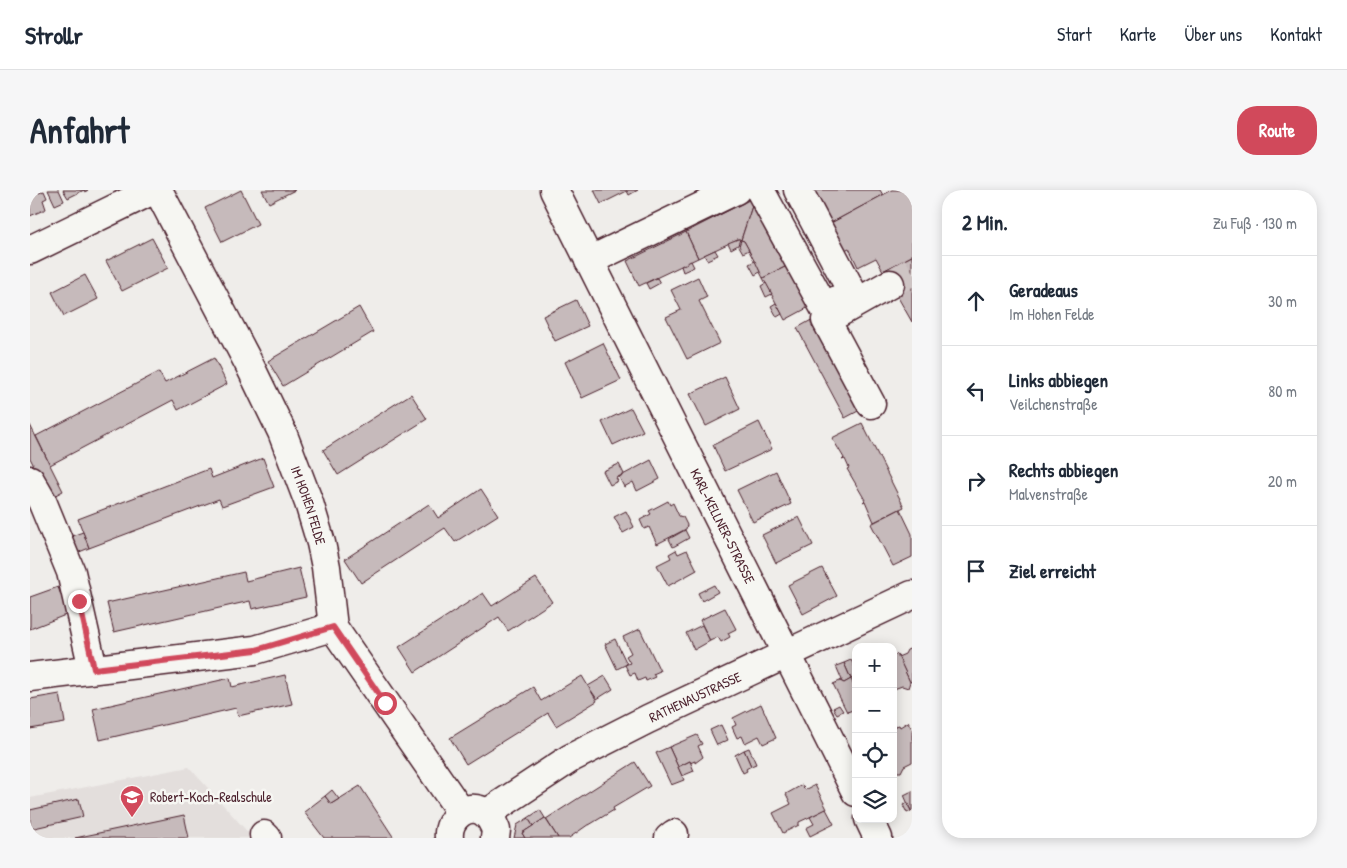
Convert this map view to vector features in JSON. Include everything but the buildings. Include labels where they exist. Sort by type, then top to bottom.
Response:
[{"type":"street","points":[[30,250],[153,190]]},
{"type":"street","name":"IM HOHEN FELDE","points":[[158,190],[249,364],[282,432],[309,503],[321,543],[326,567],[333,627],[481,821]]},
{"type":"street","name":"KARL-KELLNER-STRASSE","points":[[554,190],[852,784]]},
{"type":"street","points":[[589,262],[736,190]]},
{"type":"street","points":[[760,190],[824,307],[852,292],[798,190]]},
{"type":"street","points":[[871,404],[826,320],[890,284]]},
{"type":"street","points":[[30,480],[42,501],[71,572],[94,669]]},
{"type":"street","name":"RATHENAUSTRASSE","points":[[481,821],[571,758],[787,653],[912,595]]},
{"type":"street","points":[[30,677],[256,650],[333,627]]},
{"type":"street","points":[[449,838],[448,828],[481,821]]},
{"type":"street","points":[[871,823],[878,838]]},
{"type":"shaded area","name":"Robert-Koch-Realschule","points":[[189,767],[253,838],[30,838],[30,798]]},
{"type":"tunnel","points":[[890,284],[912,271]]},
{"type":"place","name":"Robert-Koch-Realschule","points":[[132,818]]},
{"type":"route","points":[[79,601],[94,669],[256,650],[333,627],[385,703]]}]
